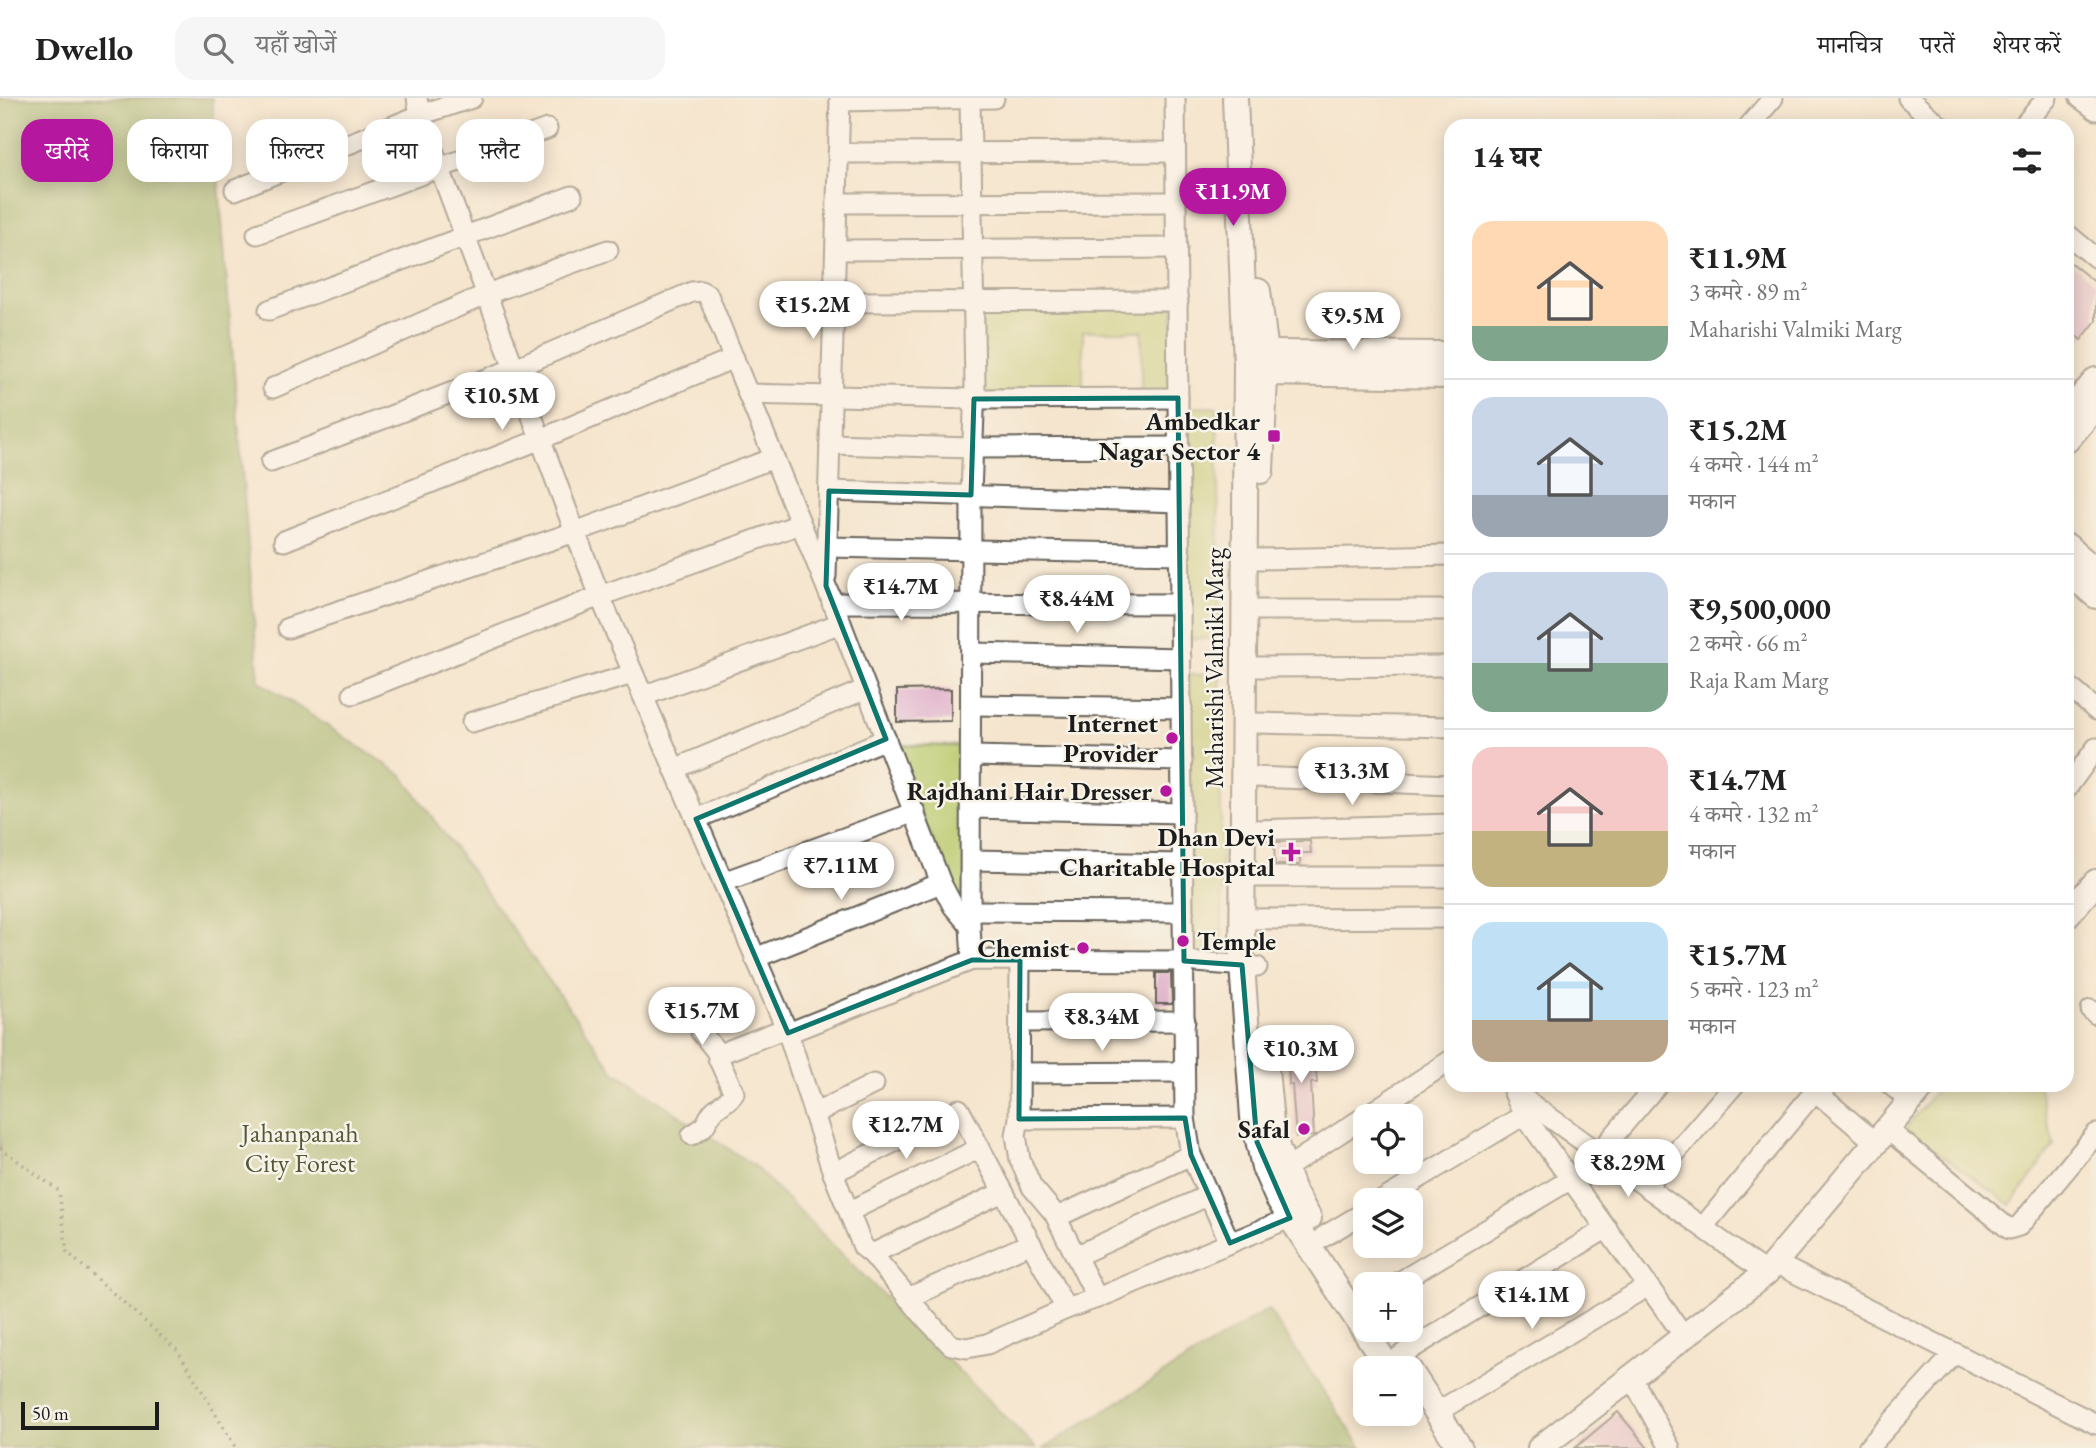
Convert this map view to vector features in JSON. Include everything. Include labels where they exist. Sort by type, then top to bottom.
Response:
[{"type":"street","points":[[235,190],[419,106],[472,98]]},
{"type":"street","points":[[970,98],[974,399],[970,603],[972,960]]},
{"type":"street","points":[[829,594],[827,547],[840,99],[994,98]]},
{"type":"street","points":[[1175,98],[1185,1118],[1191,1155],[1230,1243]]},
{"type":"street","name":"Maharishi Valmiki Marg","points":[[1235,98],[1259,363],[1250,966],[1276,1172],[1297,1214],[1395,1356]]},
{"type":"street","name":"Maharishi Valmiki Marg","points":[[1249,919],[1254,877],[1253,723],[1258,610],[1259,363],[1251,98]]},
{"type":"street","points":[[1755,119],[1773,98]]},
{"type":"street","points":[[1908,98],[1932,119]]},
{"type":"street","points":[[2030,119],[2047,98]]},
{"type":"street","points":[[2080,98],[2096,110]]},
{"type":"street","points":[[442,169],[547,129]]},
{"type":"street","points":[[838,153],[1175,152]]},
{"type":"street","points":[[442,172],[600,596],[787,1031],[832,1173],[863,1247],[951,1345],[967,1348],[987,1344],[1297,1214]]},
{"type":"street","points":[[257,234],[404,182]]},
{"type":"street","points":[[269,310],[572,196]]},
{"type":"street","points":[[837,203],[1177,202]]},
{"type":"street","points":[[2074,240],[2096,258]]},
{"type":"street","points":[[835,250],[1177,248]]},
{"type":"street","points":[[273,388],[487,294],[608,250]]},
{"type":"street","points":[[271,462],[514,368],[692,292],[701,291],[708,295],[712,302],[841,623],[941,883],[953,906],[970,918],[1183,912]]},
{"type":"street","points":[[834,302],[1178,301]]},
{"type":"street","points":[[1259,363],[1444,354]]},
{"type":"street","points":[[284,541],[541,439],[734,358]]},
{"type":"street","points":[[1259,363],[1444,376]]},
{"type":"street","points":[[2074,406],[2096,380]]},
{"type":"street","points":[[748,394],[974,399],[1178,398]]},
{"type":"street","points":[[2074,432],[2096,406]]},
{"type":"street","points":[[830,444],[972,448],[1179,447]]},
{"type":"street","points":[[288,628],[575,532],[774,458]]},
{"type":"street","points":[[829,491],[1180,502]]},
{"type":"street","points":[[353,694],[600,596],[800,524]]},
{"type":"street","points":[[827,547],[1180,554]]},
{"type":"street","points":[[2074,551],[2096,571]]},
{"type":"street","points":[[1258,559],[1444,555]]},
{"type":"street","points":[[2074,577],[2096,596]]},
{"type":"street","points":[[829,594],[970,603],[1180,604]]},
{"type":"street","points":[[1258,610],[1444,610]]},
{"type":"street","points":[[643,696],[841,623]]},
{"type":"street","points":[[972,653],[1181,658]]},
{"type":"street","points":[[1257,667],[1444,666]]},
{"type":"street","points":[[472,722],[633,674]]},
{"type":"street","points":[[674,769],[866,689]]},
{"type":"street","points":[[2074,694],[2096,710]]},
{"type":"street","points":[[972,705],[1182,708]]},
{"type":"street","points":[[1253,723],[1444,727]]},
{"type":"street","points":[[696,819],[886,739]]},
{"type":"street","points":[[2074,778],[2096,748]]},
{"type":"street","points":[[972,756],[1182,761]]},
{"type":"street","points":[[1254,777],[1444,785]]},
{"type":"street","points":[[971,808],[1182,813]]},
{"type":"street","points":[[723,882],[915,811]]},
{"type":"street","points":[[1254,830],[1444,824]]},
{"type":"street","points":[[971,860],[1183,864]]},
{"type":"street","points":[[1254,877],[1444,877]]},
{"type":"street","points":[[2074,907],[2096,881]]},
{"type":"street","points":[[755,958],[941,883]]},
{"type":"street","points":[[1249,919],[1444,918]]},
{"type":"street","points":[[720,1056],[972,960],[1184,961],[1250,966]]},
{"type":"street","points":[[1020,960],[1019,1119],[1016,1135],[1020,1160],[1032,1187],[1056,1217],[1097,1298]]},
{"type":"street","points":[[1021,1022],[1185,1021]]},
{"type":"street","points":[[701,1032],[720,1056]]},
{"type":"street","points":[[692,1135],[706,1126],[712,1113],[734,1093],[720,1065],[720,1056]]},
{"type":"street","points":[[1276,1172],[1444,1064]]},
{"type":"street","points":[[1020,1073],[1184,1072]]},
{"type":"street","points":[[814,1114],[874,1084]]},
{"type":"street","points":[[1513,1092],[1524,1115],[1685,1337]]},
{"type":"street","points":[[1516,1092],[1703,1227],[1771,1268],[1955,1353],[2096,1424]]},
{"type":"street","points":[[1599,1153],[1651,1092]]},
{"type":"street","points":[[1646,1187],[1728,1092]]},
{"type":"street","points":[[1703,1227],[1815,1092]]},
{"type":"street","points":[[1823,1092],[2009,1229],[2019,1226],[2096,1134]]},
{"type":"street","points":[[1540,1448],[1771,1268],[1917,1093]]},
{"type":"street","points":[[832,1173],[959,1109],[1066,1309]]},
{"type":"street","points":[[1403,1188],[1524,1115]]},
{"type":"street","points":[[1019,1119],[1185,1118]]},
{"type":"street","points":[[849,1211],[980,1148]]},
{"type":"street","points":[[1056,1217],[1191,1155]]},
{"type":"street","points":[[1416,1272],[1572,1179]]},
{"type":"street","points":[[872,1254],[1003,1192]]},
{"type":"street","points":[[1076,1256],[1209,1195]]},
{"type":"street","name":"Maharishi Valmiki Marg","points":[[1297,1214],[1323,1237],[1353,1283]]},
{"type":"street","points":[[1323,1237],[1353,1219]]},
{"type":"street","points":[[1417,1356],[1607,1228]]},
{"type":"street","points":[[908,1298],[1031,1243]]},
{"type":"street","points":[[1437,1412],[1648,1286]]},
{"type":"street","points":[[1868,1448],[1955,1353]]},
{"type":"street","points":[[1632,1378],[1670,1448]]},
{"type":"street","name":"Maharishi Valmiki Marg","points":[[1423,1394],[1461,1448]]},
{"type":"street","points":[[1423,1421],[1441,1448]]},
{"type":"path","points":[[0,1148],[59,1191],[67,1252],[178,1351],[236,1448]]},
{"type":"highlighted area","points":[[1178,398],[1184,961],[1242,965],[1257,1142],[1290,1218],[1230,1243],[1191,1155],[1185,1118],[1019,1119],[1020,960],[972,960],[788,1033],[696,819],[886,739],[826,586],[829,491],[971,495],[974,399]]},
{"type":"green space","name":"Jahanpanah City Forest","points":[[0,98],[212,98],[214,119],[127,119],[127,182],[219,182],[259,681],[402,775],[614,1071],[754,1166],[1036,1448],[0,1448]]},
{"type":"green space","points":[[975,305],[1173,305],[1174,393],[1141,394],[1142,331],[1083,331],[1083,396],[977,396]]},
{"type":"green space","points":[[1217,407],[1220,638],[1184,639],[1181,408]]},
{"type":"green space","points":[[1220,674],[1222,961],[1187,958],[1185,675]]},
{"type":"green space","points":[[894,745],[966,746],[966,915],[957,904]]},
{"type":"green space","points":[[1935,1092],[2040,1092],[2054,1145],[2011,1205],[1905,1128]]},
{"type":"green space","points":[[1268,1309],[1362,1448],[1044,1448]]},
{"type":"building","points":[[2074,266],[2096,283],[2096,321],[2081,340],[2074,334]]},
{"type":"building","points":[[951,689],[951,721],[897,722],[897,690]]},
{"type":"building","points":[[1310,841],[1311,853],[1300,853],[1300,865],[1275,865],[1274,842]]},
{"type":"building","points":[[1156,973],[1171,973],[1172,1004],[1156,1004]]},
{"type":"building","points":[[1303,1034],[1304,1060],[1315,1059],[1317,1083],[1311,1083],[1314,1136],[1296,1137],[1292,1085],[1289,1085],[1287,1035]]},
{"type":"building","points":[[1618,1412],[1648,1448],[1575,1448]]},
{"type":"place","name":"Ambedkar Nagar Sector 4","points":[[1274,436]]},
{"type":"place","name":"Internet Provider","points":[[1172,738]]},
{"type":"place","name":"Rajdhani Hair Dresser","points":[[1166,791]]},
{"type":"place","name":"Dhan Devi Charitable Hospital","points":[[1291,852]]},
{"type":"place","name":"Temple","points":[[1183,941]]},
{"type":"place","name":"Chemist","points":[[1083,948]]},
{"type":"place","name":"Safal","points":[[1304,1129]]}]
